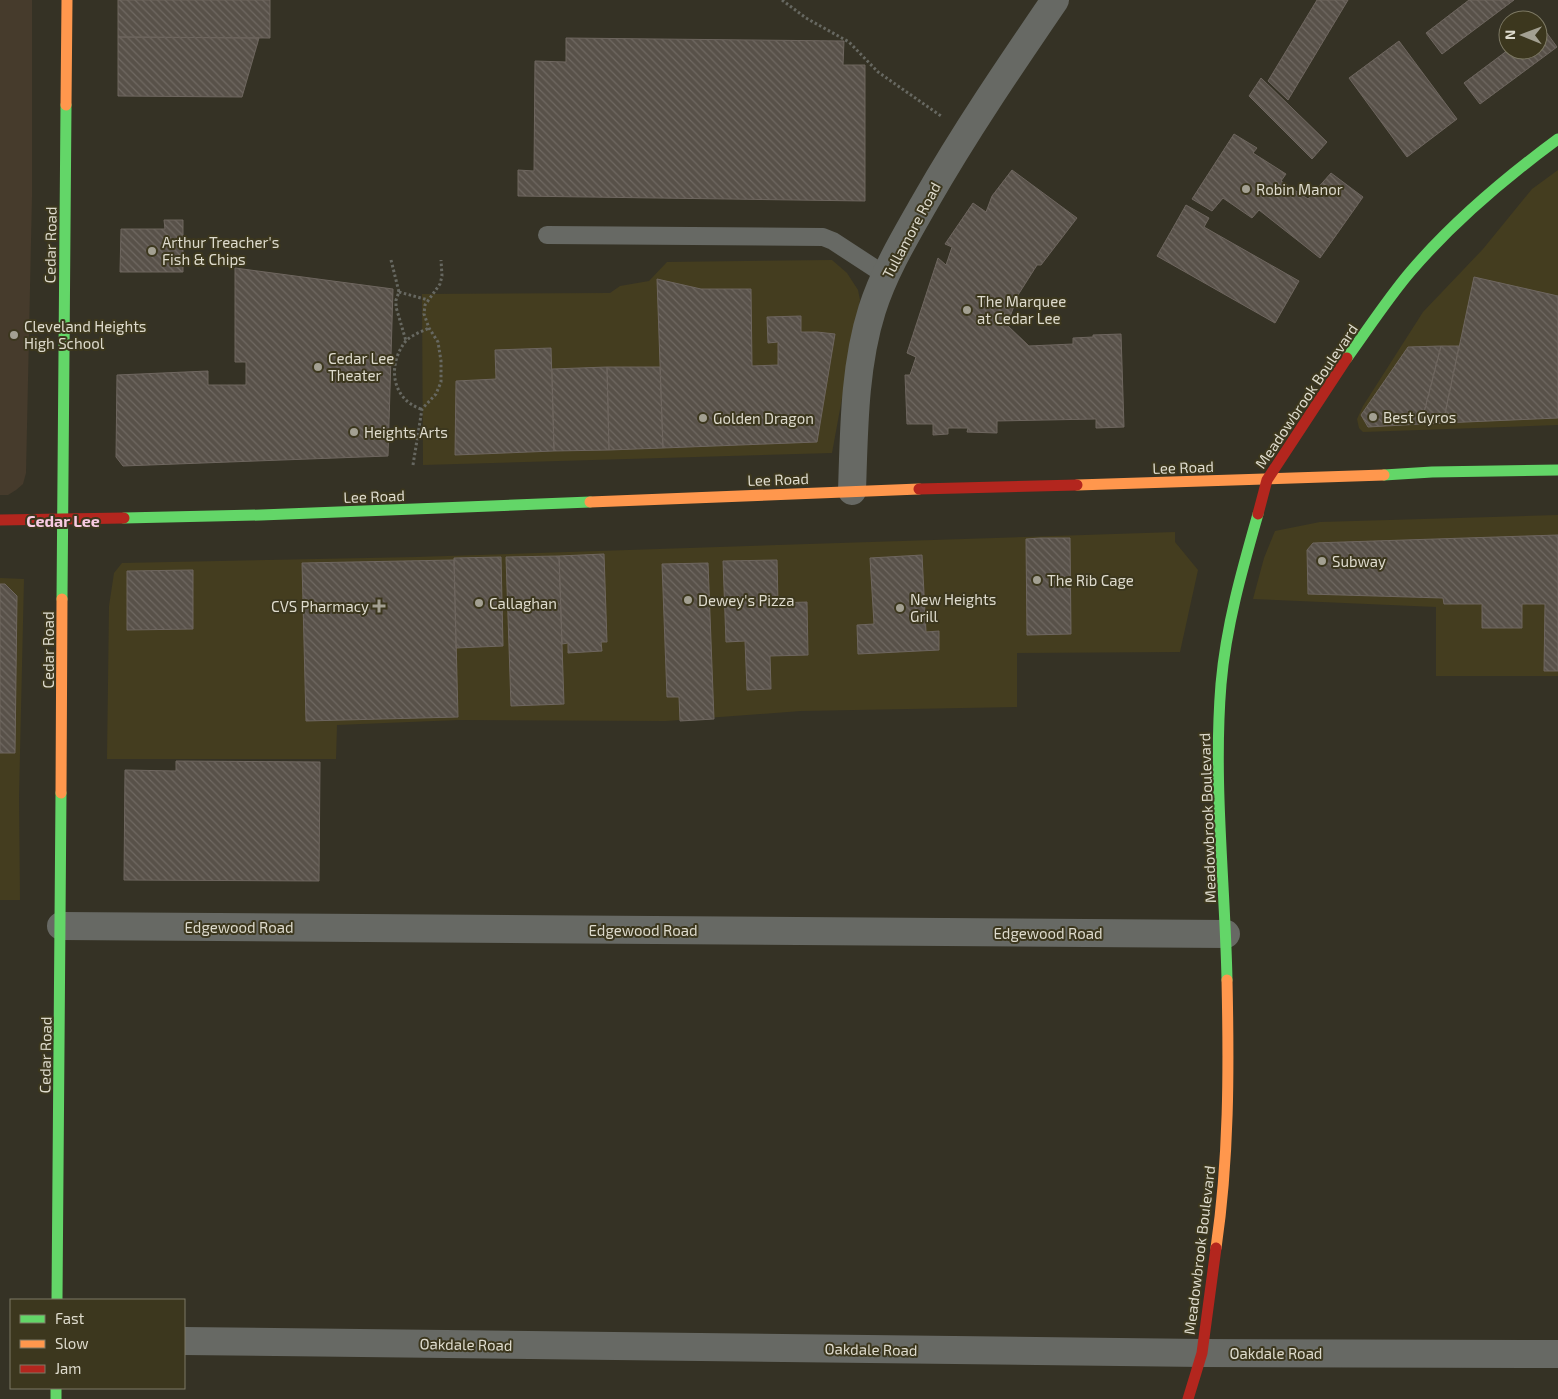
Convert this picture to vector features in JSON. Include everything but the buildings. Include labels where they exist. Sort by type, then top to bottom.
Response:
[{"type":"main road","name":"Cedar Road","points":[[57,1299],[67,0]]},
{"type":"main road","name":"Meadowbrook Boulevard","points":[[1188,1399],[1202,1353],[1223,1200],[1229,1072],[1226,934],[1218,764],[1222,684],[1231,612],[1267,480],[1332,379],[1410,272],[1450,230],[1492,191],[1520,167],[1558,139]]},
{"type":"main road","name":"Lee Road","points":[[0,520],[64,520],[423,510],[852,491],[1267,480],[1432,472],[1558,470]]},
{"type":"street","name":"Tullamore Road","points":[[852,491],[855,408],[861,363],[872,312],[885,274],[961,140],[1055,0]]},
{"type":"street","name":"Edgewood Road","points":[[61,926],[1226,934]]},
{"type":"street","name":"Oakdale Road","points":[[185,1341],[1202,1353],[1558,1354]]},
{"type":"lane","points":[[547,235],[823,237],[885,274]]},
{"type":"path","points":[[782,0],[806,18],[849,42],[878,72],[941,116]]},
{"type":"path","points":[[391,260],[398,292],[396,307],[406,342]]},
{"type":"path","points":[[413,465],[422,409],[436,394],[441,382],[442,361],[438,342],[429,328],[424,314],[425,305],[440,284],[442,276],[441,260]]},
{"type":"path","points":[[398,292],[428,300]]},
{"type":"path","points":[[422,409],[412,405],[403,398],[396,387],[394,369],[398,356],[406,342],[414,335],[429,328]]},
{"type":"shaded area","name":"Cleveland Heights High School","points":[[0,0],[32,0],[32,196],[26,473],[23,484],[8,495],[0,495]]},
{"type":"shaded area","points":[[1558,170],[1558,425],[1363,432],[1359,428],[1357,419],[1363,406],[1423,312],[1483,249],[1532,189]]},
{"type":"shaded area","points":[[832,260],[847,273],[858,290],[860,300],[832,453],[423,465],[422,294],[610,293],[620,286],[649,281],[667,262]]},
{"type":"shaded area","points":[[1558,515],[1558,676],[1436,676],[1436,607],[1253,599],[1264,558],[1275,531],[1320,522]]},
{"type":"shaded area","points":[[1175,532],[1175,542],[1198,570],[1180,652],[1017,653],[1017,707],[801,711],[666,721],[458,720],[337,725],[336,759],[107,759],[109,606],[114,573],[122,563],[416,557]]},
{"type":"shaded area","points":[[0,578],[24,579],[19,797],[20,900],[0,900]]},
{"type":"traffic: fast","points":[[62,599],[66,105]]},
{"type":"traffic: fast","points":[[1347,358],[1394,292],[1427,253],[1481,201],[1558,139]]},
{"type":"traffic: fast","points":[[1384,475],[1432,472],[1558,470]]},
{"type":"traffic: fast","points":[[124,518],[261,515],[590,502]]},
{"type":"traffic: fast","points":[[1227,980],[1218,758],[1221,684],[1231,619],[1258,514]]},
{"type":"traffic: fast","points":[[57,1299],[61,793]]},
{"type":"traffic: fast","points":[[56,1389],[56,1399]]},
{"type":"traffic: slow","points":[[66,105],[67,0]]},
{"type":"traffic: slow","points":[[1077,485],[1384,475]]},
{"type":"traffic: slow","points":[[590,502],[919,489]]},
{"type":"traffic: slow","points":[[61,793],[62,599]]},
{"type":"traffic: slow","points":[[1216,1248],[1226,1148],[1227,980]]},
{"type":"traffic: jam","points":[[1258,514],[1267,480],[1347,358]]},
{"type":"traffic: jam","points":[[919,489],[1077,485]]},
{"type":"traffic: jam","points":[[0,520],[124,518]]},
{"type":"traffic: jam","points":[[1188,1399],[1202,1353],[1216,1248]]},
{"type":"place","name":"Robin Manor","points":[[1246,189]]},
{"type":"place","name":"Arthur Treacher's Fish & Chips","points":[[152,251]]},
{"type":"place","name":"The Marquee at Cedar Lee","points":[[967,310]]},
{"type":"place","name":"Cleveland Heights High School","points":[[14,335]]},
{"type":"place","name":"Cedar Lee Theater","points":[[318,367]]},
{"type":"place","name":"Best Gyros","points":[[1373,417]]},
{"type":"place","name":"Golden Dragon","points":[[703,418]]},
{"type":"place","name":"Heights Arts","points":[[354,432]]},
{"type":"place","name":"Subway","points":[[1322,561]]},
{"type":"place","name":"The Rib Cage","points":[[1037,580]]},
{"type":"place","name":"Dewey's Pizza","points":[[688,600]]},
{"type":"place","name":"Callaghan","points":[[479,603]]},
{"type":"place","name":"CVS Pharmacy","points":[[379,606]]},
{"type":"place","name":"New Heights Grill","points":[[900,608]]},
{"type":"district","name":"Cedar Lee","points":[[63,520]]}]
